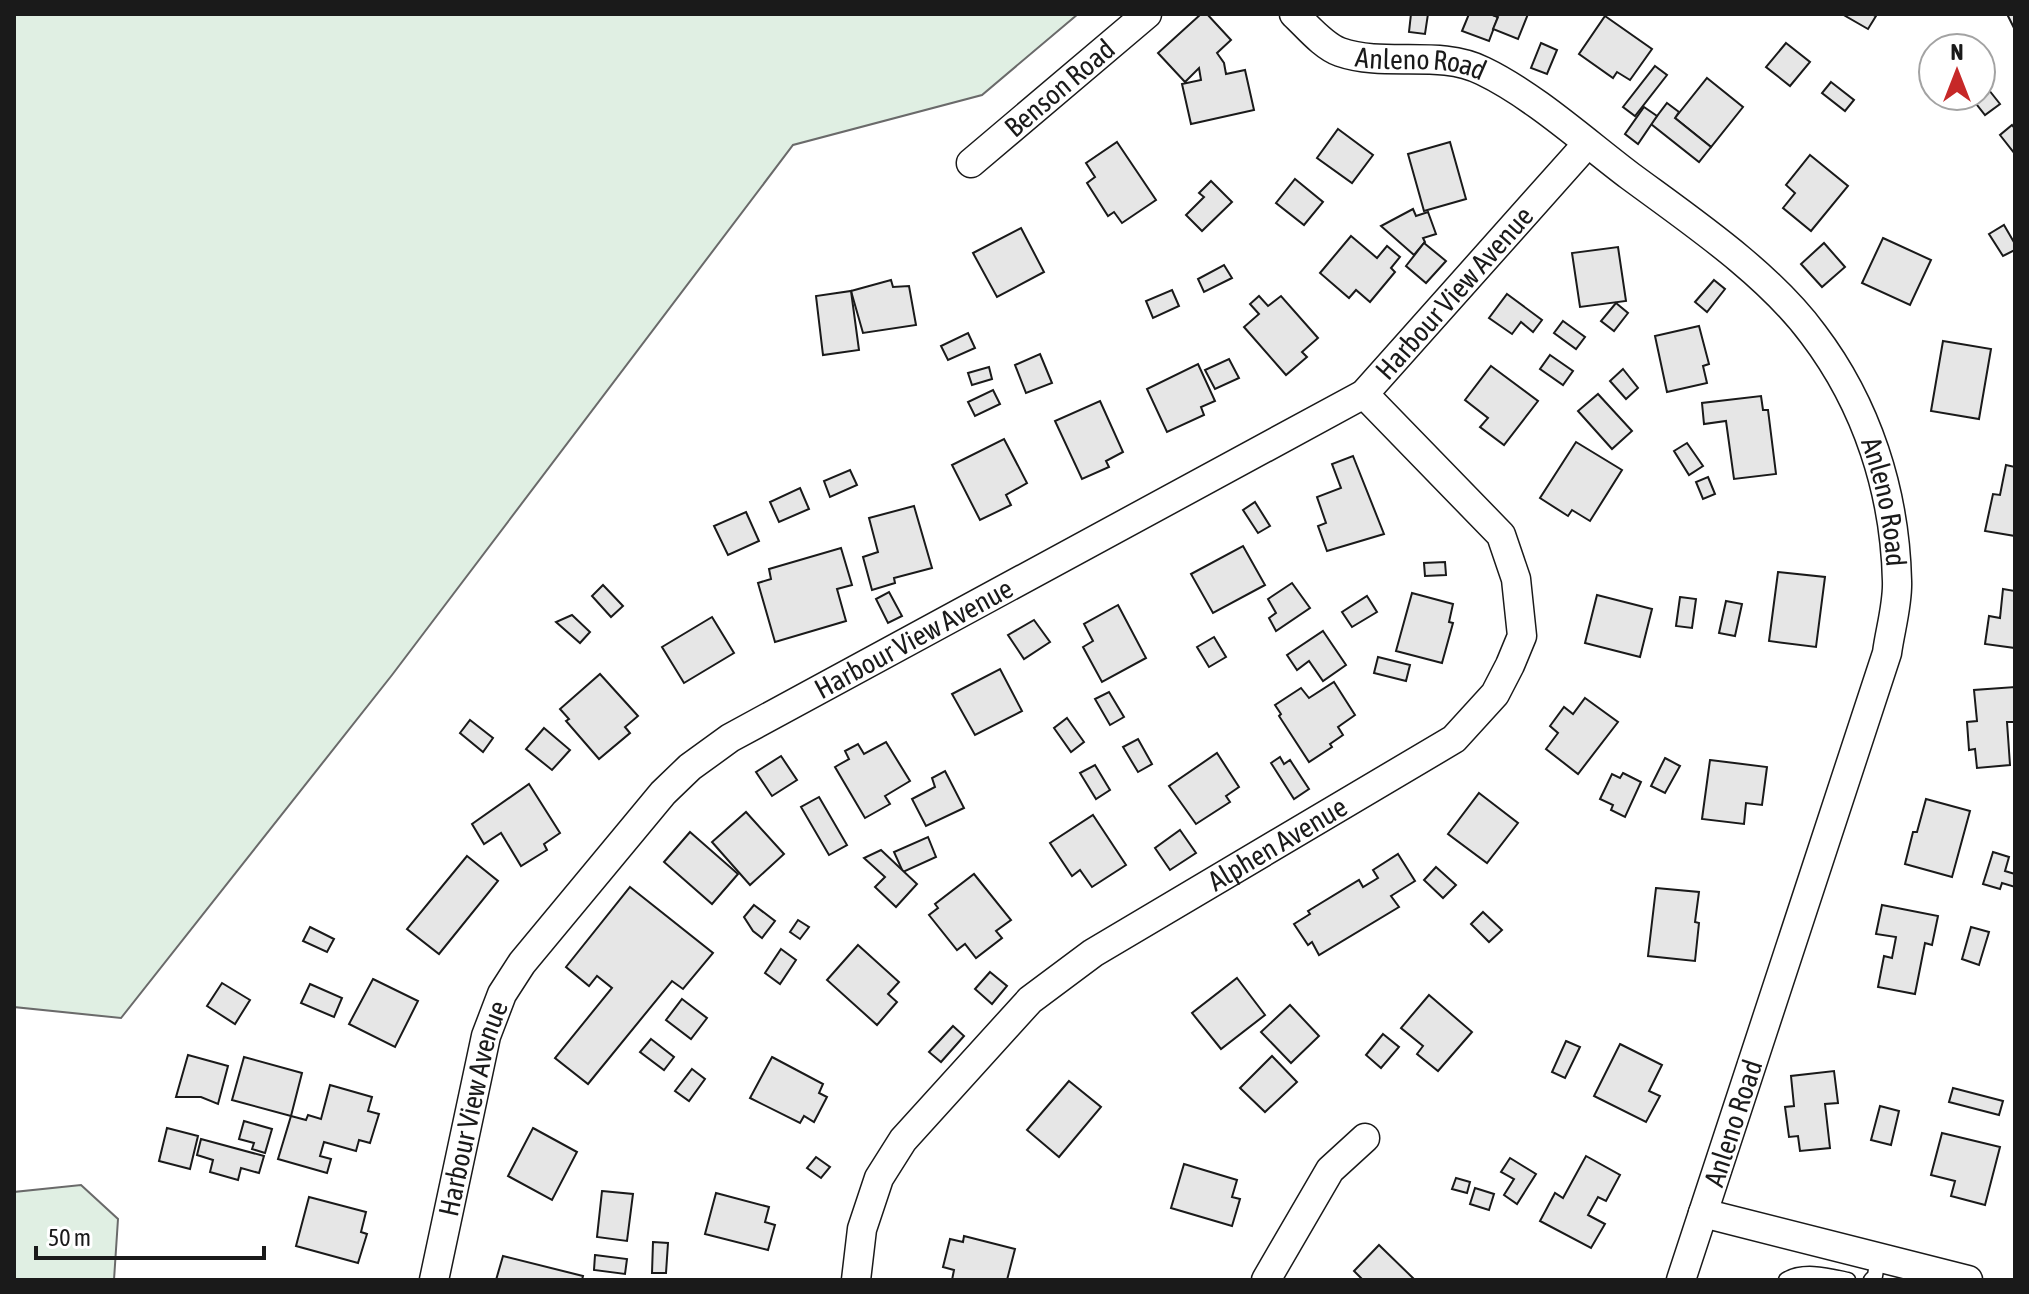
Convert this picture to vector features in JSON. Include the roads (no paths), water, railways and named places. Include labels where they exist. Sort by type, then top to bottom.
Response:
[{"type":"street","name":"Benson Road","points":[[971,163],[1147,14]]},
{"type":"street","name":"Anleno Road","points":[[1294,14],[1338,52],[1365,57],[1446,60],[1482,70],[1536,105],[1693,223],[1762,279],[1813,333],[1855,402],[1884,477],[1897,584],[1887,653],[1681,1280]]},
{"type":"street","name":"Harbour View Avenue","points":[[434,1280],[486,1036],[502,994],[522,963],[663,793],[690,767],[750,727],[1364,394],[1587,144]]},
{"type":"street","name":"Alphen Avenue","points":[[856,1280],[862,1229],[879,1178],[903,1140],[1030,1000],[1093,953],[1454,739],[1495,694],[1522,636],[1516,579],[1501,535],[1364,394]]},
{"type":"street","points":[[1266,1280],[1330,1170],[1365,1138]]},
{"type":"street","points":[[1703,1213],[1874,1268],[1961,1279]]},
{"type":"lane","points":[[1786,1280],[1792,1276],[1809,1275],[1848,1280]]}]
